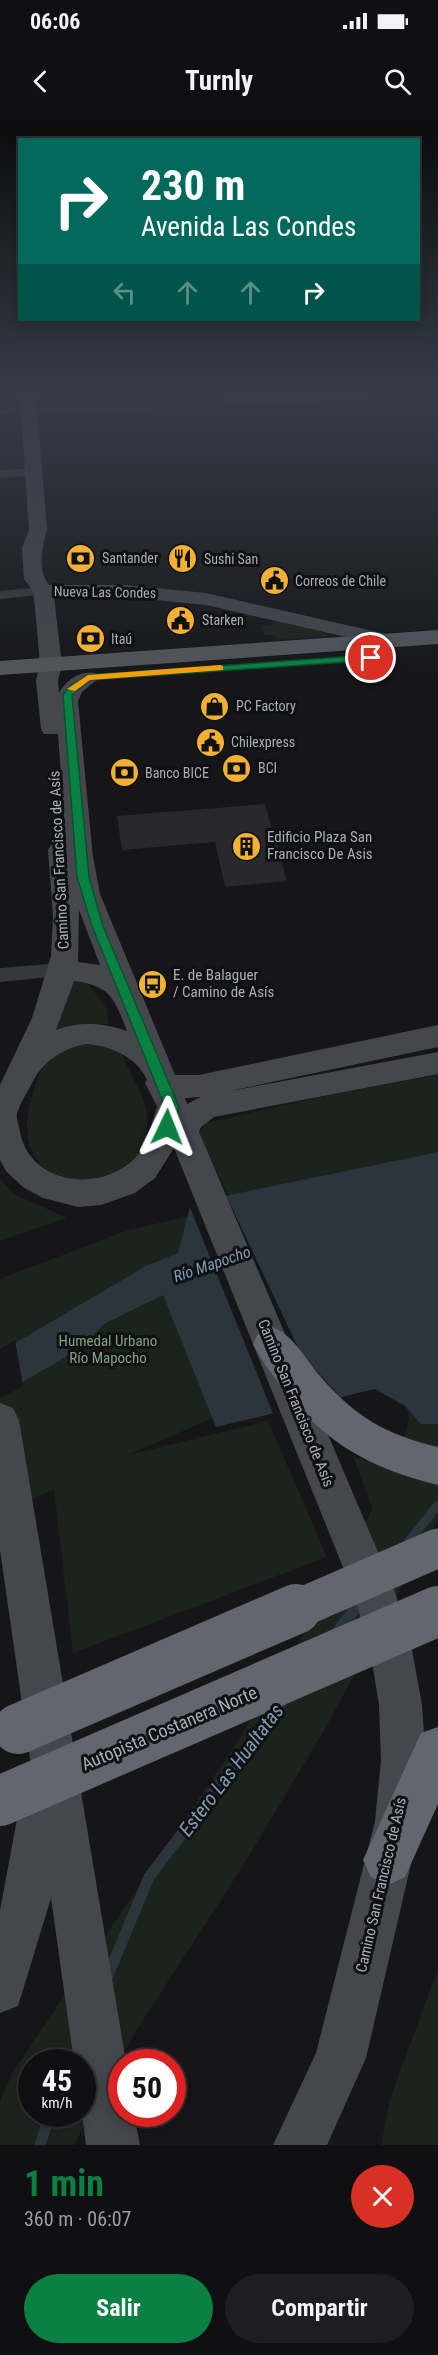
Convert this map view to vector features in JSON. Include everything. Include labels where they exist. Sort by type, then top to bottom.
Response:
[{"type":"highway","points":[[272,1344],[307,1390],[347,1430],[392,1455],[438,1466]]},
{"type":"highway","points":[[17,1735],[438,1548]]},
{"type":"highway","name":"Autopista Costanera Norte","points":[[0,1801],[438,1611]]},
{"type":"highway","points":[[388,1860],[438,1749]]},
{"type":"main road","name":"Camino San Francisco de Asís","points":[[0,1117],[25,1066],[62,970],[65,941],[43,591],[51,576],[46,542],[38,530],[35,492]]},
{"type":"main road","name":"Nueva Las Condes","points":[[43,591],[125,591],[206,599],[386,640]]},
{"type":"main road","points":[[0,682],[49,673],[386,640],[438,637]]},
{"type":"main road","points":[[0,668],[88,678],[438,653]]},
{"type":"main road","name":"Camino San Francisco de Asís","points":[[88,678],[73,688],[67,701],[80,857],[87,894],[122,988],[374,1592],[388,1633],[397,1672],[405,1745],[404,1783],[398,1821],[340,2058],[300,2145]]},
{"type":"main road","points":[[62,970],[100,975],[122,988]]},
{"type":"main road","points":[[25,1066],[49,1045],[64,1038],[91,1034],[116,1036],[131,1042],[167,1096],[189,1119],[206,1107],[438,1063]]},
{"type":"main road","points":[[0,1117],[7,1148],[17,1165],[28,1175],[56,1190],[88,1195],[118,1188],[142,1170],[160,1146],[167,1096],[178,1086],[199,1086],[438,1036]]},
{"type":"main road","points":[[0,1420],[18,1539],[17,1735],[34,1867],[14,1948],[0,1988]]},
{"type":"main road","points":[[17,1735],[69,1857],[112,2145]]},
{"type":"main road","points":[[323,2145],[340,2058]]},
{"type":"street","name":"Nueva Las Condes","points":[[0,595],[43,591]]},
{"type":"street","points":[[0,975],[62,970]]},
{"type":"green space","points":[[272,622],[286,622],[330,634],[324,637],[276,640],[275,635],[264,635],[261,625],[272,625]]},
{"type":"green space","points":[[71,980],[87,982],[106,1008],[109,1024],[83,1025],[54,1032],[62,1015]]},
{"type":"green space","points":[[78,1042],[94,1043],[120,1051],[146,1107],[147,1114],[143,1143],[128,1164],[106,1176],[80,1180],[56,1175],[37,1160],[27,1135],[31,1100],[42,1070],[53,1056]]},
{"type":"green space","points":[[438,1075],[438,1152],[229,1195],[201,1142],[200,1132],[206,1123],[339,1093]]},
{"type":"green space","name":"Humedal Urbano Río Mapocho","points":[[438,1160],[438,1520],[326,1727],[239,1872],[126,2049],[108,2049],[108,2082],[96,2104],[96,2049],[28,2049],[232,1750],[357,1549],[372,1507],[353,1456],[388,1469],[406,1433],[408,1412],[398,1391],[386,1379],[241,1406],[125,1456],[268,1421],[327,1557],[73,1653],[54,1489],[0,1514],[0,1279],[128,1230]]},
{"type":"green space","points":[[0,1179],[14,1194],[67,1218],[0,1241]]},
{"type":"green space","points":[[438,1969],[438,2145],[381,2145],[390,2099]]},
{"type":"green space","points":[[18,2064],[18,2127],[84,2127],[74,2145],[0,2145],[0,2101]]},
{"type":"water","name":"Río Mapocho","points":[[438,1152],[438,1424],[421,1424],[405,1406],[375,1389],[216,1427],[163,1295],[104,1324],[83,1347],[0,1395],[0,1352],[146,1266],[178,1253],[190,1207],[229,1195]]},
{"type":"pier","points":[[225,1193],[301,1354],[342,1399],[274,1416],[189,1205]]},
{"type":"pier","points":[[15,1340],[23,1386],[0,1398],[0,1349]]},
{"type":"building","name":"Edificio Plaza San Francisco De Asis","points":[[265,804],[287,881],[225,887],[215,842],[122,850],[117,816]]},
{"type":"waterway","name":"Estero Las Hualtatas","points":[[405,1546],[438,1505]]},
{"type":"waterway","name":"Estero Las Hualtatas","points":[[354,1611],[362,1600]]},
{"type":"waterway","name":"Estero Las Hualtatas","points":[[336,1633],[355,1609]]},
{"type":"waterway","name":"Estero Las Hualtatas","points":[[107,1978],[149,1877],[284,1699]]},
{"type":"waterway","name":"Estero Las Hualtatas","points":[[40,2145],[46,2127]]},
{"type":"slow traffic","points":[[72,689],[88,678],[220,668]]},
{"type":"place","name":"Santander","points":[[81,558]]},
{"type":"place","name":"Sushi San","points":[[183,559]]},
{"type":"place","name":"Correos de Chile","points":[[274,581]]},
{"type":"place","name":"Starken","points":[[181,620]]},
{"type":"place","name":"Itaú","points":[[90,639]]},
{"type":"place","name":"PC Factory","points":[[215,706]]},
{"type":"place","name":"Chilexpress","points":[[210,742]]},
{"type":"place","name":"BCI","points":[[237,768]]},
{"type":"place","name":"Banco BICE","points":[[124,773]]},
{"type":"place","name":"Edificio Plaza San Francisco De Asis","points":[[246,846]]},
{"type":"place","name":"E. de Balaguer / Camino de Asís","points":[[152,984]]},
{"type":"route","points":[[167,1127],[172,1107],[160,1083],[98,926],[83,877],[68,695],[78,683],[88,678],[371,658]]}]
